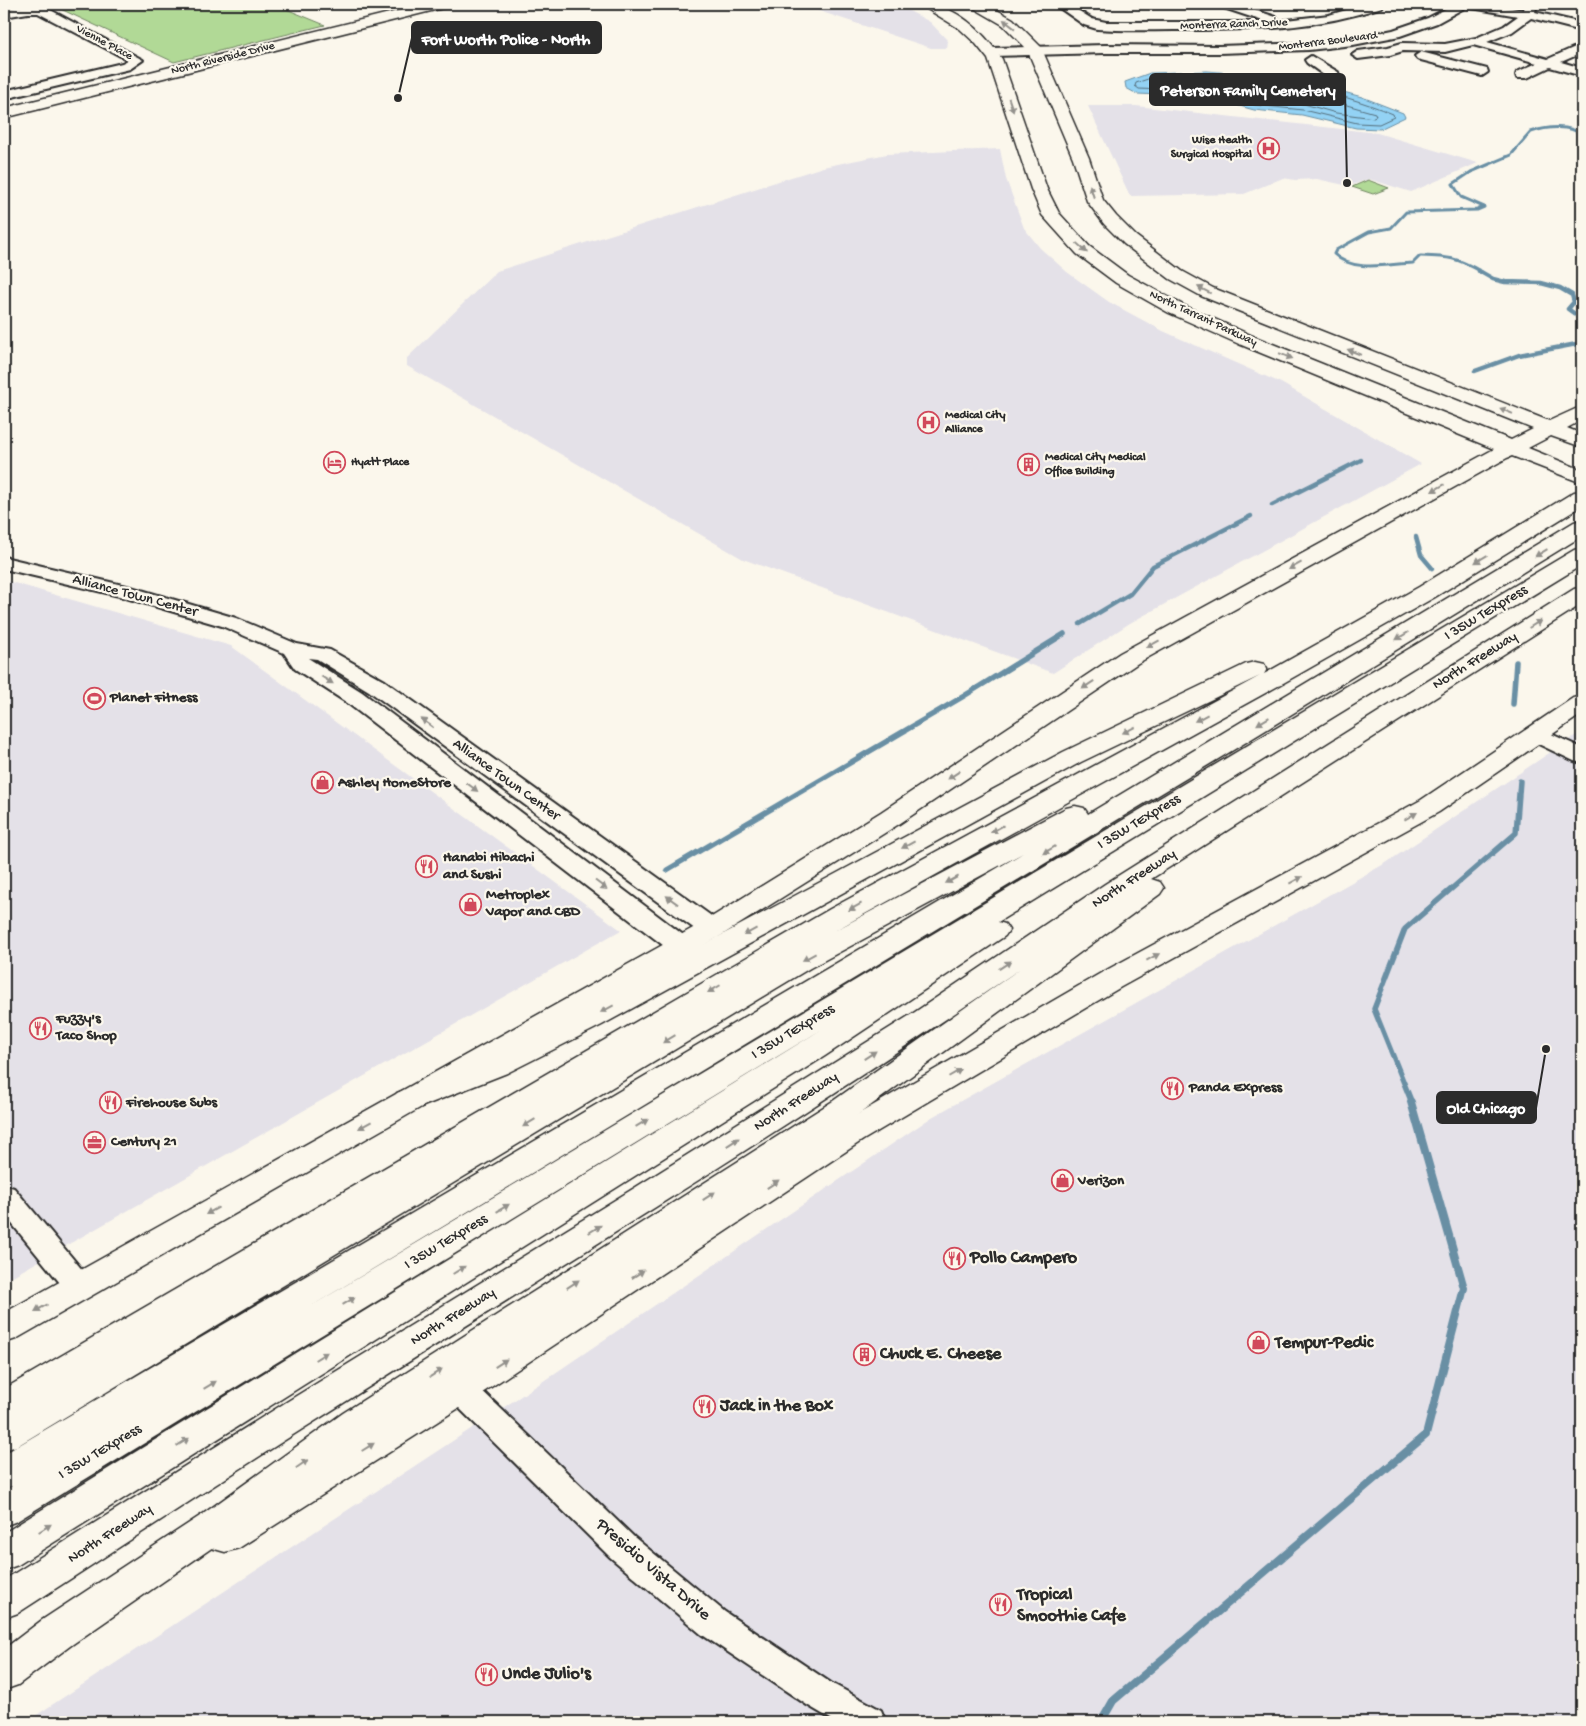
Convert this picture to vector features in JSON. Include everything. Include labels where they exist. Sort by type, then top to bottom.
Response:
[{"type":"main road","name":"North Riverside Drive","points":[[4,113],[442,4]]},
{"type":"main road","name":"North Tarrant Parkway","points":[[926,4],[953,17],[978,37],[993,55],[1039,189],[1051,215],[1083,250],[1130,284],[1176,309],[1246,340],[1511,448],[1538,468],[1582,477]]},
{"type":"main road","name":"North Tarrant Parkway","points":[[977,4],[1008,22],[1022,34],[1037,55],[1081,158],[1095,200],[1110,220],[1130,240],[1176,275],[1207,292],[1551,429],[1581,427]]},
{"type":"main road","points":[[1130,284],[1176,275]]},
{"type":"main road","points":[[4,1329],[712,929],[890,818],[1129,658],[1459,476],[1551,429]]},
{"type":"main road","points":[[4,1407],[840,915],[1269,681],[1427,592],[1582,496],[1538,468],[1504,467],[1459,476]]},
{"type":"main road","name":"I 35W TEXpress","points":[[4,1473],[1229,742],[1582,527]]},
{"type":"main road","name":"I 35W TEXpress","points":[[4,1510],[1582,555]]},
{"type":"main road","points":[[408,1101],[496,1066],[591,1018],[845,878],[1072,757],[1391,601],[1427,592]]},
{"type":"main road","name":"North Freeway","points":[[4,1601],[301,1411],[648,1196],[924,1021],[1115,890],[1582,594]]},
{"type":"main road","points":[[4,1681],[238,1528],[460,1390],[852,1132],[1111,980],[1430,806],[1538,735],[1582,703]]},
{"type":"main road","points":[[4,1672],[56,1633],[216,1525],[356,1424],[844,1109],[1024,980],[1207,844],[1386,732],[1405,705]]},
{"type":"main road","points":[[4,1553],[814,1049],[1079,874],[1283,751],[1290,732]]},
{"type":"main road","points":[[4,1435],[800,961],[1199,747],[1229,742]]},
{"type":"street","name":"Monterra Ranch Drive","points":[[1060,4],[1088,22],[1105,26],[1283,24],[1332,17],[1368,5]]},
{"type":"street","points":[[1225,4],[1283,24]]},
{"type":"street","points":[[1465,4],[1530,9],[1582,27]]},
{"type":"street","name":"Monterra Boulevard","points":[[993,55],[1149,55],[1186,50],[1318,45],[1379,36],[1433,20],[1465,4]]},
{"type":"street","name":"Vienne Place","points":[[4,13],[28,9],[41,10],[137,60],[126,66],[47,85]]},
{"type":"street","points":[[1346,56],[1387,51],[1402,47],[1442,49],[1475,42],[1508,28],[1530,9]]},
{"type":"street","points":[[1332,17],[1379,36],[1410,53],[1482,72]]},
{"type":"street","points":[[1475,42],[1582,72]]},
{"type":"street","points":[[1278,48],[1291,58],[1311,60],[1328,58]]},
{"type":"street","points":[[1522,75],[1582,48]]},
{"type":"street","points":[[1311,60],[1333,75]]},
{"type":"street","points":[[4,95],[47,85],[70,97]]},
{"type":"street","name":"Alliance Town Center","points":[[4,563],[124,591],[229,622],[292,649],[323,654],[377,686],[712,929]]},
{"type":"street","name":"Alliance Town Center","points":[[292,649],[302,665],[354,697],[681,946]]},
{"type":"street","points":[[1538,735],[1582,756]]},
{"type":"street","points":[[4,1195],[79,1286]]},
{"type":"street","name":"Presidio Vista Drive","points":[[460,1390],[622,1547],[713,1623],[819,1694],[868,1722]]},
{"type":"shaded area","points":[[798,4],[896,4],[930,22],[948,41],[947,48],[931,48]]},
{"type":"shaded area","name":"Wise Health Surgical Hospital","points":[[1088,106],[1136,106],[1377,133],[1478,163],[1411,192],[1369,179],[1349,186],[1317,179],[1295,180],[1283,178],[1244,194],[1130,196]]},
{"type":"shaded area","name":"Medical City Alliance","points":[[1000,149],[1006,179],[1024,228],[1040,248],[1067,272],[1109,302],[1163,331],[1281,383],[1421,464],[1130,623],[1053,673],[743,559],[407,366],[407,358],[497,271],[823,167],[887,154]]},
{"type":"shaded area","points":[[4,580],[231,646],[621,930],[4,1281]]},
{"type":"shaded area","points":[[1582,731],[1582,1722],[26,1722],[539,1384],[932,1117],[1386,863]]},
{"type":"green space","points":[[50,4],[274,4],[325,25],[174,62]]},
{"type":"green space","points":[[1368,180],[1389,188],[1373,194],[1352,187]]},
{"type":"water","points":[[1207,71],[1292,78],[1362,97],[1403,113],[1405,117],[1380,129],[1356,128],[1302,115],[1254,110],[1207,97],[1137,94],[1126,88],[1125,82],[1150,73]]},
{"type":"waterway","points":[[1482,272],[1465,263],[1446,258],[1420,256],[1413,263],[1371,266],[1351,264],[1334,254],[1336,250],[1369,232],[1391,228],[1406,212],[1477,210],[1484,207],[1461,197],[1453,184],[1471,172],[1511,155],[1531,132],[1551,128],[1565,128],[1582,135]]},
{"type":"waterway","points":[[1479,271],[1493,279],[1505,282],[1541,283],[1560,288],[1572,295],[1574,302],[1568,309],[1582,319]]},
{"type":"waterway","points":[[1475,371],[1519,355],[1582,343]]},
{"type":"waterway","points":[[1272,505],[1361,460]]},
{"type":"waterway","points":[[1080,624],[1130,594],[1153,566],[1251,516]]},
{"type":"waterway","points":[[1416,537],[1421,555],[1432,568]]},
{"type":"waterway","points":[[667,870],[964,696],[1064,634]]},
{"type":"waterway","points":[[1513,704],[1516,662]]},
{"type":"waterway","points":[[1412,1103],[1374,1009],[1405,929],[1516,833],[1520,781]]},
{"type":"waterway","points":[[1101,1722],[1113,1701],[1426,1435],[1464,1288],[1411,1102]]},
{"type":"place","name":"Fort Worth Police - North","points":[[398,98]]},
{"type":"place","name":"Wise Health Surgical Hospital","points":[[1268,148]]},
{"type":"place","name":"Peterson Family Cemetery","points":[[1347,183]]},
{"type":"place","name":"Medical City Alliance","points":[[929,423]]},
{"type":"place","name":"Hyatt Place","points":[[335,463]]},
{"type":"place","name":"Medical City Medical Office Building","points":[[1029,465]]},
{"type":"place","name":"Planet Fitness","points":[[94,698]]},
{"type":"place","name":"Ashley HomeStore","points":[[322,783]]},
{"type":"place","name":"Hanabi Hibachi and Sushi","points":[[427,867]]},
{"type":"place","name":"Metroplex Vapor and CBD","points":[[470,904]]},
{"type":"place","name":"Fuzzy's Taco Shop","points":[[40,1028]]},
{"type":"place","name":"Old Chicago","points":[[1546,1049]]},
{"type":"place","name":"Panda Express","points":[[1173,1088]]},
{"type":"place","name":"Firehouse Subs","points":[[110,1103]]},
{"type":"place","name":"Century 21","points":[[95,1142]]},
{"type":"place","name":"Verizon","points":[[1062,1181]]},
{"type":"place","name":"Pollo Campero","points":[[954,1258]]},
{"type":"place","name":"Tempur-Pedic","points":[[1259,1343]]},
{"type":"place","name":"Chuck E. Cheese","points":[[864,1354]]},
{"type":"place","name":"Jack in the Box","points":[[704,1406]]},
{"type":"place","name":"Tropical Smoothie Cafe","points":[[1001,1605]]},
{"type":"place","name":"Uncle Julio's","points":[[486,1674]]}]
